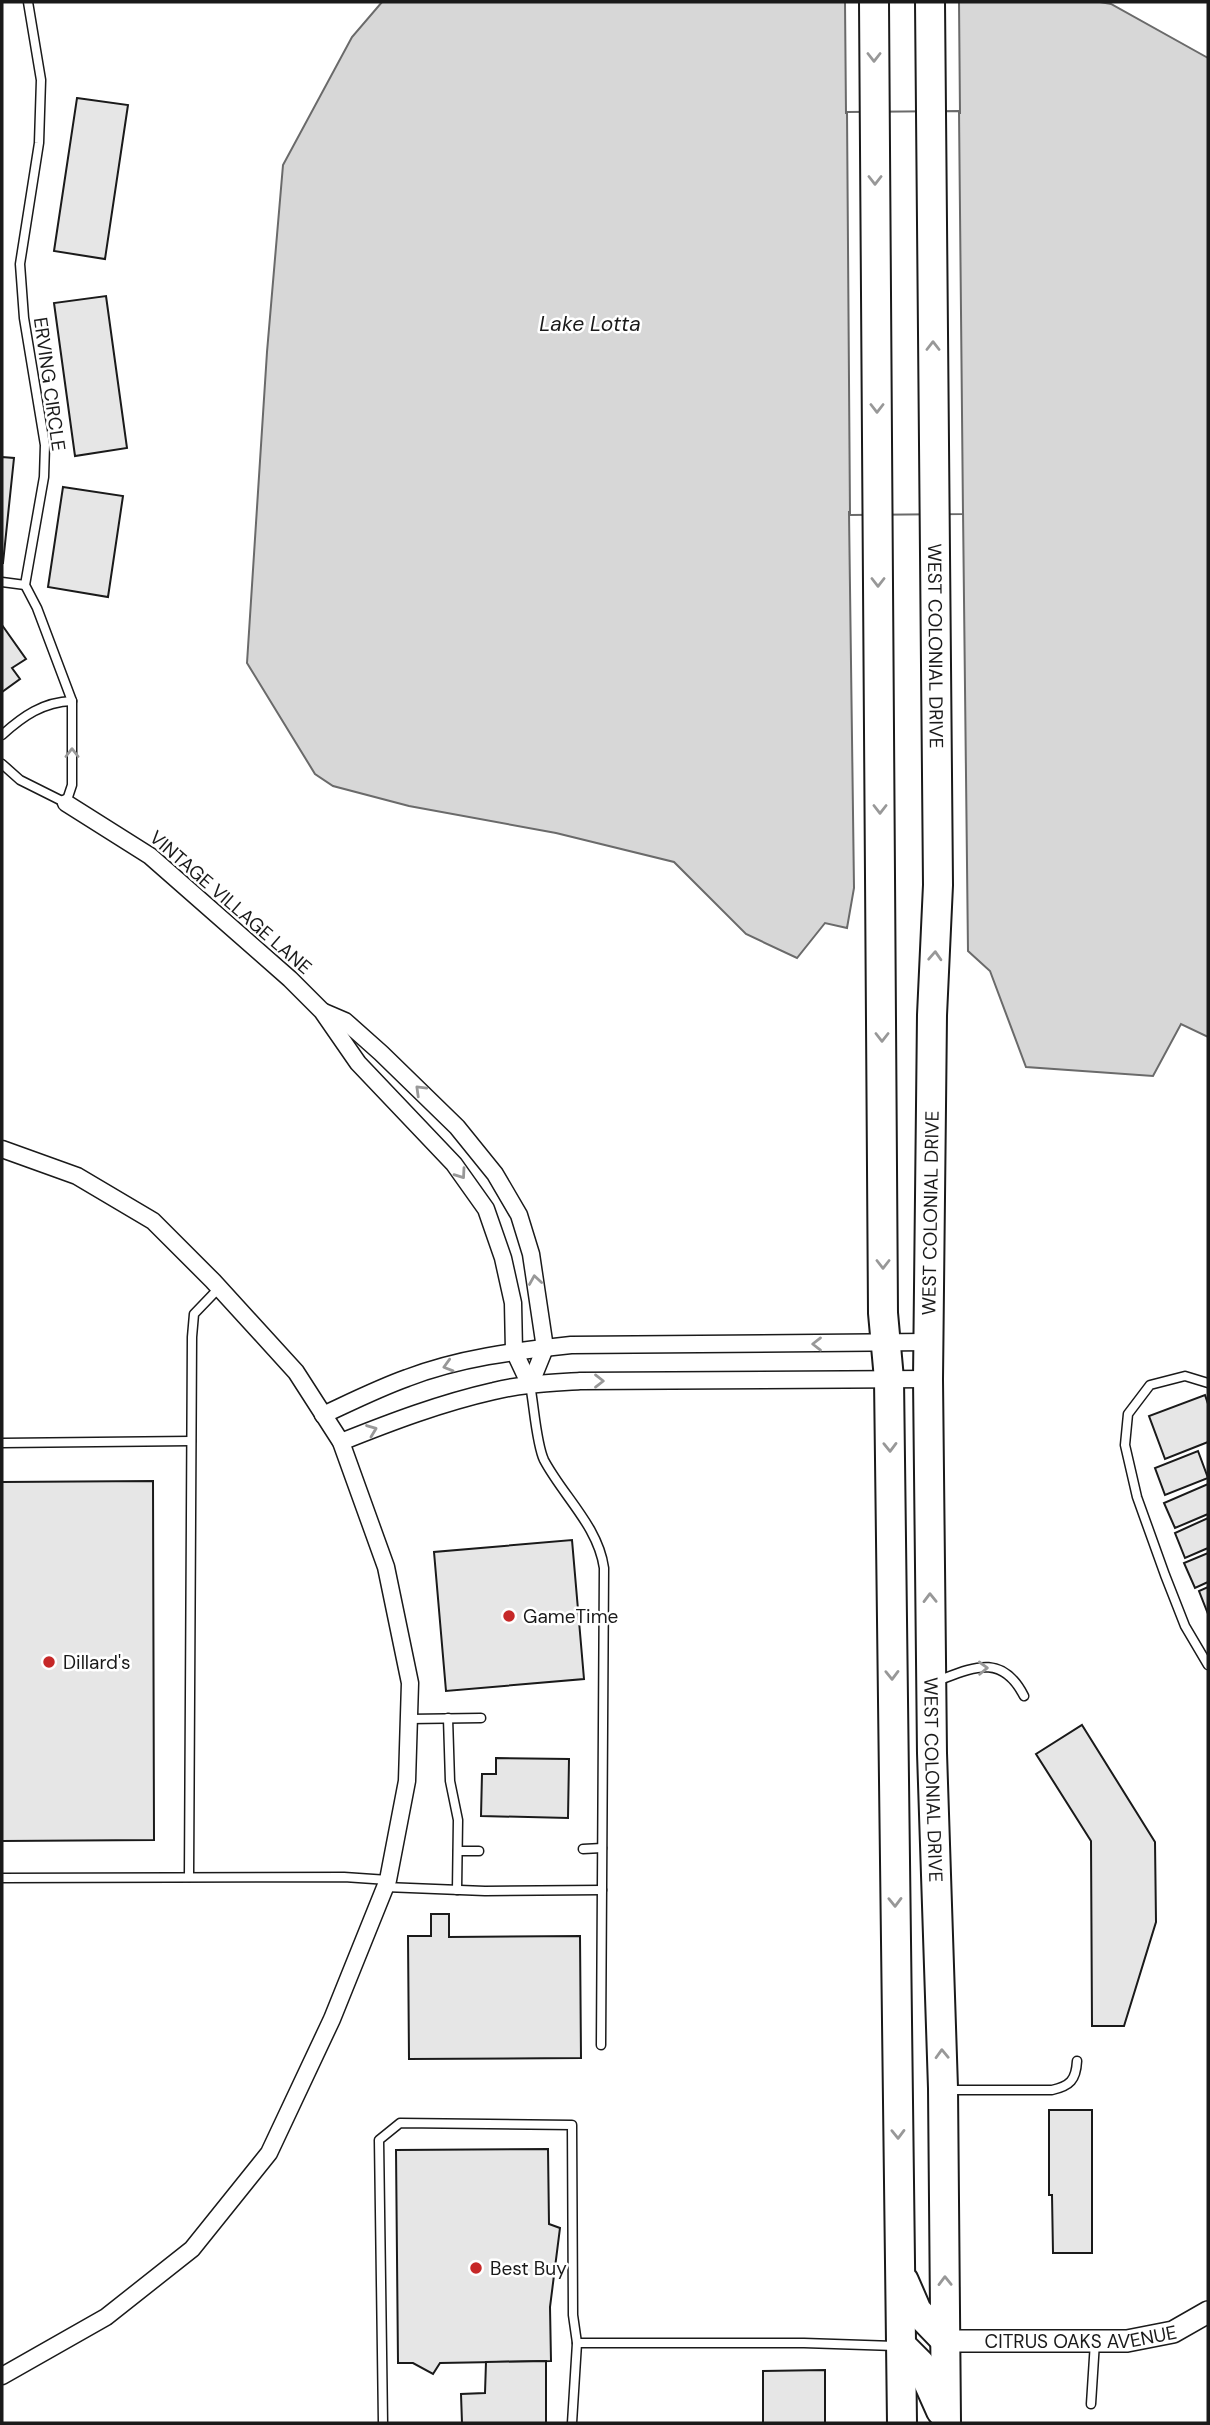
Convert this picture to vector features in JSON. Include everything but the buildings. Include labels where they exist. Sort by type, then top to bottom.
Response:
[{"type":"highway","name":"WEST COLONIAL DRIVE","points":[[874,2],[883,1313],[889,1379],[902,2423]]},
{"type":"highway","name":"WEST COLONIAL DRIVE","points":[[930,2],[938,885],[932,1016],[928,1379],[931,1684],[943,2091],[946,2423]]},
{"type":"highway","points":[[900,2272],[917,2311],[946,2341]]},
{"type":"highway","points":[[902,2346],[920,2364],[946,2423]]},
{"type":"street","name":"VINTAGE VILLAGE LANE","points":[[66,803],[150,856],[290,979],[322,1011],[358,1063],[454,1164],[486,1209],[503,1258],[510,1292],[514,1351],[530,1385]]},
{"type":"street","name":"VINTAGE VILLAGE LANE","points":[[322,1011],[345,1021],[381,1053],[457,1127],[495,1174],[519,1215],[531,1254],[545,1348]]},
{"type":"street","points":[[2,1149],[77,1176],[153,1221],[296,1372],[341,1442],[386,1567],[410,1683],[407,1781],[386,1883],[331,2019],[269,2153],[192,2249],[106,2317],[2,2376]]},
{"type":"street","points":[[323,1415],[408,1377],[464,1361],[514,1351],[570,1345],[928,1342]]},
{"type":"street","points":[[530,1385],[545,1348]]},
{"type":"street","points":[[341,1442],[412,1414],[495,1391],[530,1385],[580,1381],[928,1379]]},
{"type":"street","name":"CITRUS OAKS AVENUE","points":[[946,2341],[1127,2342],[1173,2332],[1208,2312]]},
{"type":"lane","name":"ERVING CIRCLE","points":[[25,585],[44,477],[45,445],[24,318],[20,264],[38,143],[41,80],[28,2]]},
{"type":"lane","points":[[2,582],[25,585],[37,608],[72,701],[72,785],[66,803]]},
{"type":"lane","points":[[2,735],[24,715],[58,702],[72,701]]},
{"type":"lane","name":"VINTAGE VILLAGE LANE","points":[[2,764],[20,780],[66,803]]},
{"type":"lane","points":[[189,1877],[192,1337],[194,1314],[219,1288]]},
{"type":"lane","points":[[1208,1383],[1185,1376],[1150,1385],[1128,1414],[1125,1445],[1137,1497],[1185,1626],[1208,1665]]},
{"type":"lane","points":[[530,1385],[542,1456],[601,1549],[604,1568],[601,2045]]},
{"type":"lane","points":[[2,1443],[191,1441]]},
{"type":"lane","points":[[931,1684],[970,1669],[992,1667],[1005,1671],[1016,1682],[1024,1696]]},
{"type":"lane","points":[[448,1718],[450,1781],[458,1820],[457,1890]]},
{"type":"lane","points":[[409,1719],[481,1718]]},
{"type":"lane","points":[[583,1849],[603,1848]]},
{"type":"lane","points":[[458,1851],[479,1851]]},
{"type":"lane","points":[[2,1878],[344,1877],[457,1890],[602,1890]]},
{"type":"lane","points":[[943,2091],[1052,2090],[1067,2087],[1075,2076],[1077,2061]]},
{"type":"lane","points":[[383,2423],[379,2140],[400,2123],[572,2126],[573,2315],[577,2343],[572,2423]]},
{"type":"lane","points":[[1091,2404],[1095,2342]]},
{"type":"lane","points":[[577,2343],[902,2346]]},
{"type":"water","name":"Lake Lotta","points":[[382,2],[845,2],[846,113],[960,113],[959,2],[1111,4],[1208,58],[1208,1037],[1181,1024],[1153,1076],[1026,1067],[990,971],[968,951],[963,511],[849,512],[854,888],[847,928],[825,923],[797,958],[746,934],[674,862],[556,833],[409,806],[333,786],[315,774],[247,663],[267,352],[283,165],[352,37]]},
{"type":"pier","points":[[959,111],[963,514],[850,515],[847,112]]},
{"type":"place","name":"GameTime","points":[[509,1616]]},
{"type":"place","name":"Dillard's","points":[[49,1662]]},
{"type":"place","name":"Best Buy","points":[[476,2268]]}]
